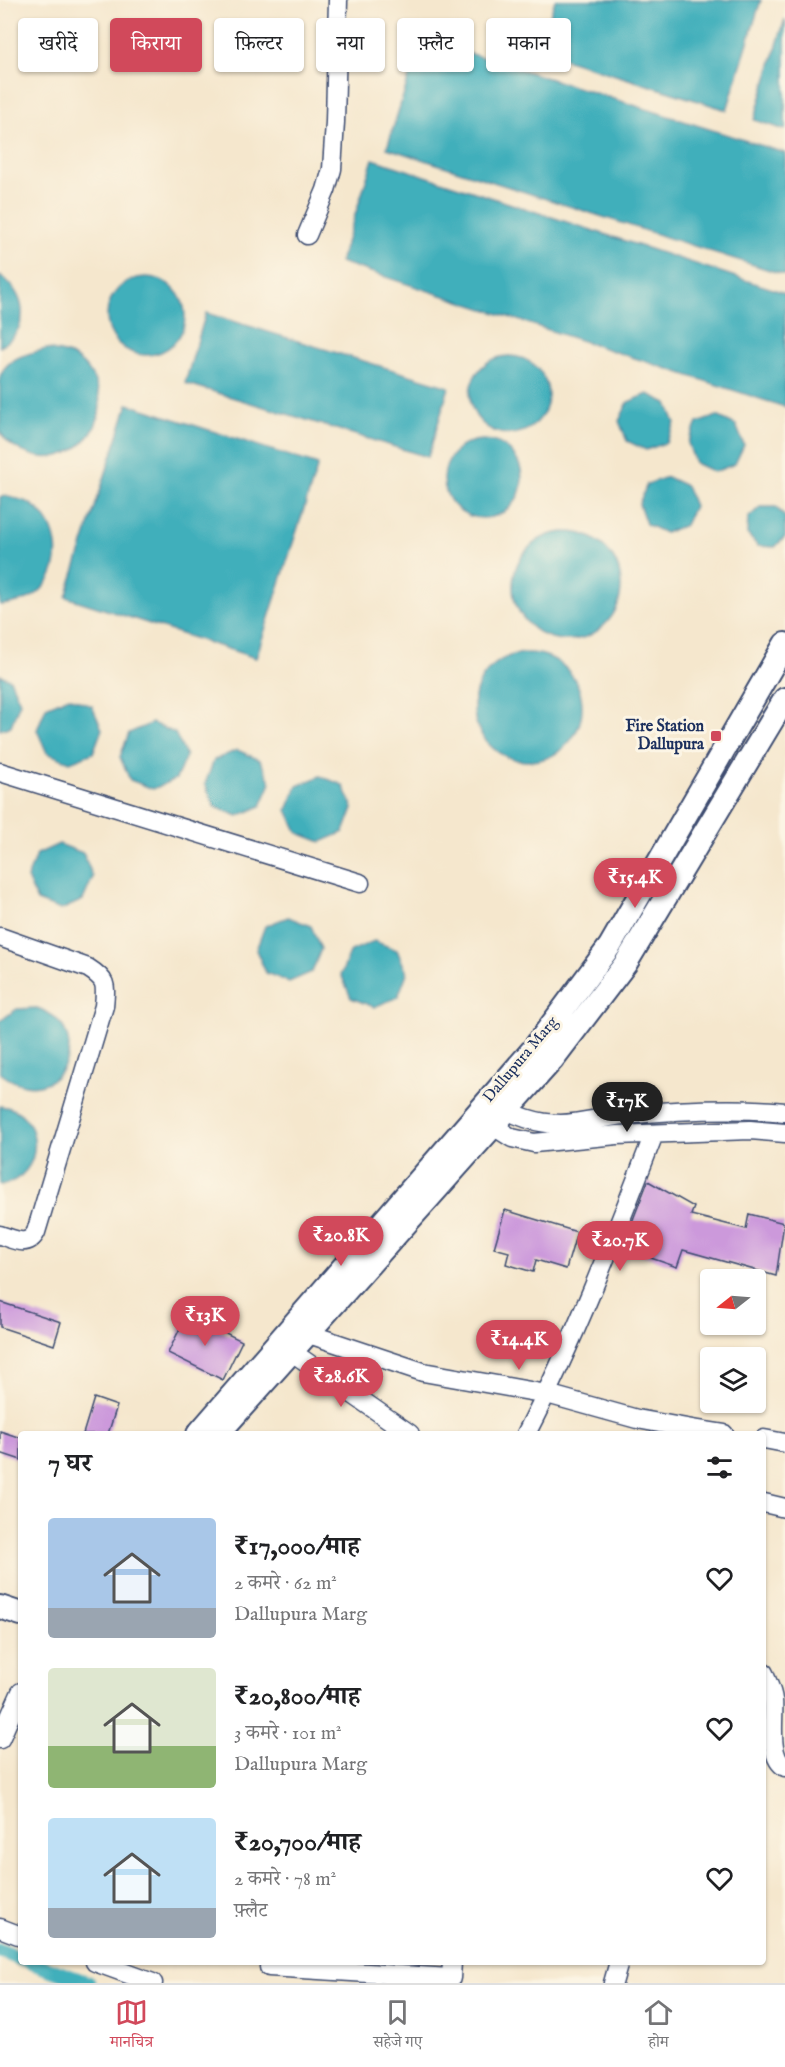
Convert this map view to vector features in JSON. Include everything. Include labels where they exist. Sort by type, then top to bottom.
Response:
[{"type":"main road","name":"Dallupura Marg","points":[[221,1431],[309,1334],[492,1118],[490,1098],[535,1047],[610,946],[785,645]]},
{"type":"main road","name":"Dallupura Marg","points":[[201,1431],[492,1118],[552,1060],[626,963],[785,699]]},
{"type":"main road","points":[[0,1607],[18,1613]]},
{"type":"street","points":[[307,236],[332,169],[338,0]]},
{"type":"street","points":[[0,772],[360,883]]},
{"type":"street","points":[[0,937],[88,968],[100,976],[106,986],[104,1006],[36,1232],[33,1238],[23,1242],[0,1235]]},
{"type":"street","points":[[492,1118],[560,1124],[624,1115],[753,1109],[785,1112]]},
{"type":"street","points":[[492,1118],[512,1138],[534,1143],[750,1130],[785,1133]]},
{"type":"street","points":[[528,1431],[585,1310],[654,1134]]},
{"type":"street","points":[[309,1334],[423,1372],[547,1394],[638,1419],[693,1431]]},
{"type":"street","points":[[292,1352],[406,1431]]},
{"type":"street","points":[[766,1439],[785,1443]]},
{"type":"street","points":[[766,1503],[785,1508]]},
{"type":"street","points":[[766,1679],[773,1699],[774,1761]]},
{"type":"street","points":[[0,1739],[18,1699]]},
{"type":"street","points":[[0,1928],[18,1935]]},
{"type":"street","points":[[103,1965],[153,1983]]},
{"type":"street","points":[[613,1983],[618,1965]]},
{"type":"street","points":[[268,1967],[355,1967],[451,1974]]},
{"type":"water","points":[[555,0],[761,0],[727,110],[571,61],[571,18],[549,18]]},
{"type":"water","points":[[785,19],[785,130],[754,120]]},
{"type":"water","points":[[474,55],[486,59],[486,72],[529,72],[785,153],[785,275],[387,148],[410,72],[474,72]]},
{"type":"water","points":[[373,159],[785,293],[785,407],[340,262]]},
{"type":"water","points":[[0,276],[16,293],[22,312],[17,331],[0,347]]},
{"type":"water","points":[[138,277],[154,277],[168,283],[179,294],[185,308],[185,324],[179,338],[168,349],[154,355],[138,355],[124,349],[113,338],[107,324],[107,308],[113,294],[124,283]]},
{"type":"water","points":[[206,313],[449,387],[428,457],[185,383]]},
{"type":"water","points":[[47,349],[67,354],[80,361],[94,379],[100,401],[96,423],[84,442],[66,454],[56,457],[25,453],[10,444],[0,430],[2,372],[12,361]]},
{"type":"water","points":[[501,356],[517,356],[531,362],[542,373],[548,387],[548,403],[542,417],[531,428],[517,434],[501,434],[487,428],[476,417],[470,403],[470,387],[476,373],[487,362]]},
{"type":"water","points":[[648,394],[667,403],[675,423],[666,443],[646,450],[627,441],[619,421],[628,402]]},
{"type":"water","points":[[128,404],[318,465],[256,658],[66,597]]},
{"type":"water","points":[[717,416],[736,425],[744,445],[735,464],[714,472],[695,463],[688,443],[697,423]]},
{"type":"water","points":[[475,440],[491,440],[505,446],[516,457],[522,471],[522,487],[516,501],[505,512],[491,518],[475,518],[461,512],[450,501],[444,487],[444,471],[450,457],[461,446]]},
{"type":"water","points":[[667,477],[686,486],[694,506],[685,525],[665,533],[646,524],[639,504],[647,484]]},
{"type":"water","points":[[5,496],[27,502],[46,519],[56,543],[56,556],[49,580],[41,590],[23,601],[0,605],[0,497]]},
{"type":"water","points":[[760,507],[776,507],[785,517],[785,537],[775,547],[758,546],[747,534],[748,518]]},
{"type":"water","points":[[567,532],[588,536],[605,548],[617,565],[621,586],[617,607],[605,624],[588,636],[567,640],[546,636],[529,624],[517,607],[513,586],[517,565],[529,548],[546,536]]},
{"type":"water","points":[[528,653],[549,657],[566,669],[578,686],[582,707],[578,728],[566,745],[549,757],[528,761],[507,757],[490,745],[478,728],[474,707],[478,686],[490,669],[507,657]]},
{"type":"water","points":[[0,675],[10,679],[20,702],[11,726],[0,730]]},
{"type":"water","points":[[69,697],[92,706],[102,729],[93,753],[70,762],[47,753],[37,730],[46,707]]},
{"type":"water","points":[[152,723],[175,733],[186,756],[176,779],[153,789],[130,780],[120,757],[129,733]]},
{"type":"water","points":[[237,750],[260,760],[271,783],[261,806],[238,816],[215,807],[205,784],[214,760]]},
{"type":"water","points":[[320,776],[343,785],[353,808],[344,832],[321,842],[298,833],[287,810],[297,786]]},
{"type":"water","points":[[59,844],[83,853],[93,877],[83,900],[61,910],[37,901],[27,878],[37,854]]},
{"type":"water","points":[[288,917],[311,926],[321,949],[312,972],[289,982],[266,973],[256,950],[265,926]]},
{"type":"water","points":[[374,941],[397,950],[407,973],[398,997],[374,1007],[351,998],[341,974],[351,951]]},
{"type":"water","points":[[37,1008],[56,1019],[66,1034],[69,1050],[64,1066],[54,1078],[39,1085],[21,1084],[0,1073],[0,1021],[17,1009]]},
{"type":"water","points":[[0,1106],[15,1110],[26,1119],[32,1130],[34,1144],[33,1158],[26,1170],[15,1180],[0,1185]]},
{"type":"building","points":[[648,1181],[694,1207],[691,1215],[746,1229],[749,1214],[784,1223],[776,1276],[766,1273],[766,1269],[751,1269],[683,1250],[677,1267],[622,1248]]},
{"type":"building","points":[[505,1210],[577,1232],[566,1269],[536,1260],[533,1272],[506,1264],[509,1252],[494,1248]]},
{"type":"building","points":[[0,1302],[61,1322],[54,1345],[0,1327]]},
{"type":"building","points":[[187,1314],[242,1341],[223,1380],[168,1353]]},
{"type":"building","points":[[94,1398],[117,1406],[109,1431],[84,1431]]},
{"type":"building","points":[[0,1431],[18,1437],[18,1459],[0,1453]]},
{"type":"waterway","points":[[0,1951],[18,1958]]},
{"type":"waterway","points":[[38,1965],[88,1983]]},
{"type":"place","name":"Fire Station Dallupura","points":[[716,736]]}]
